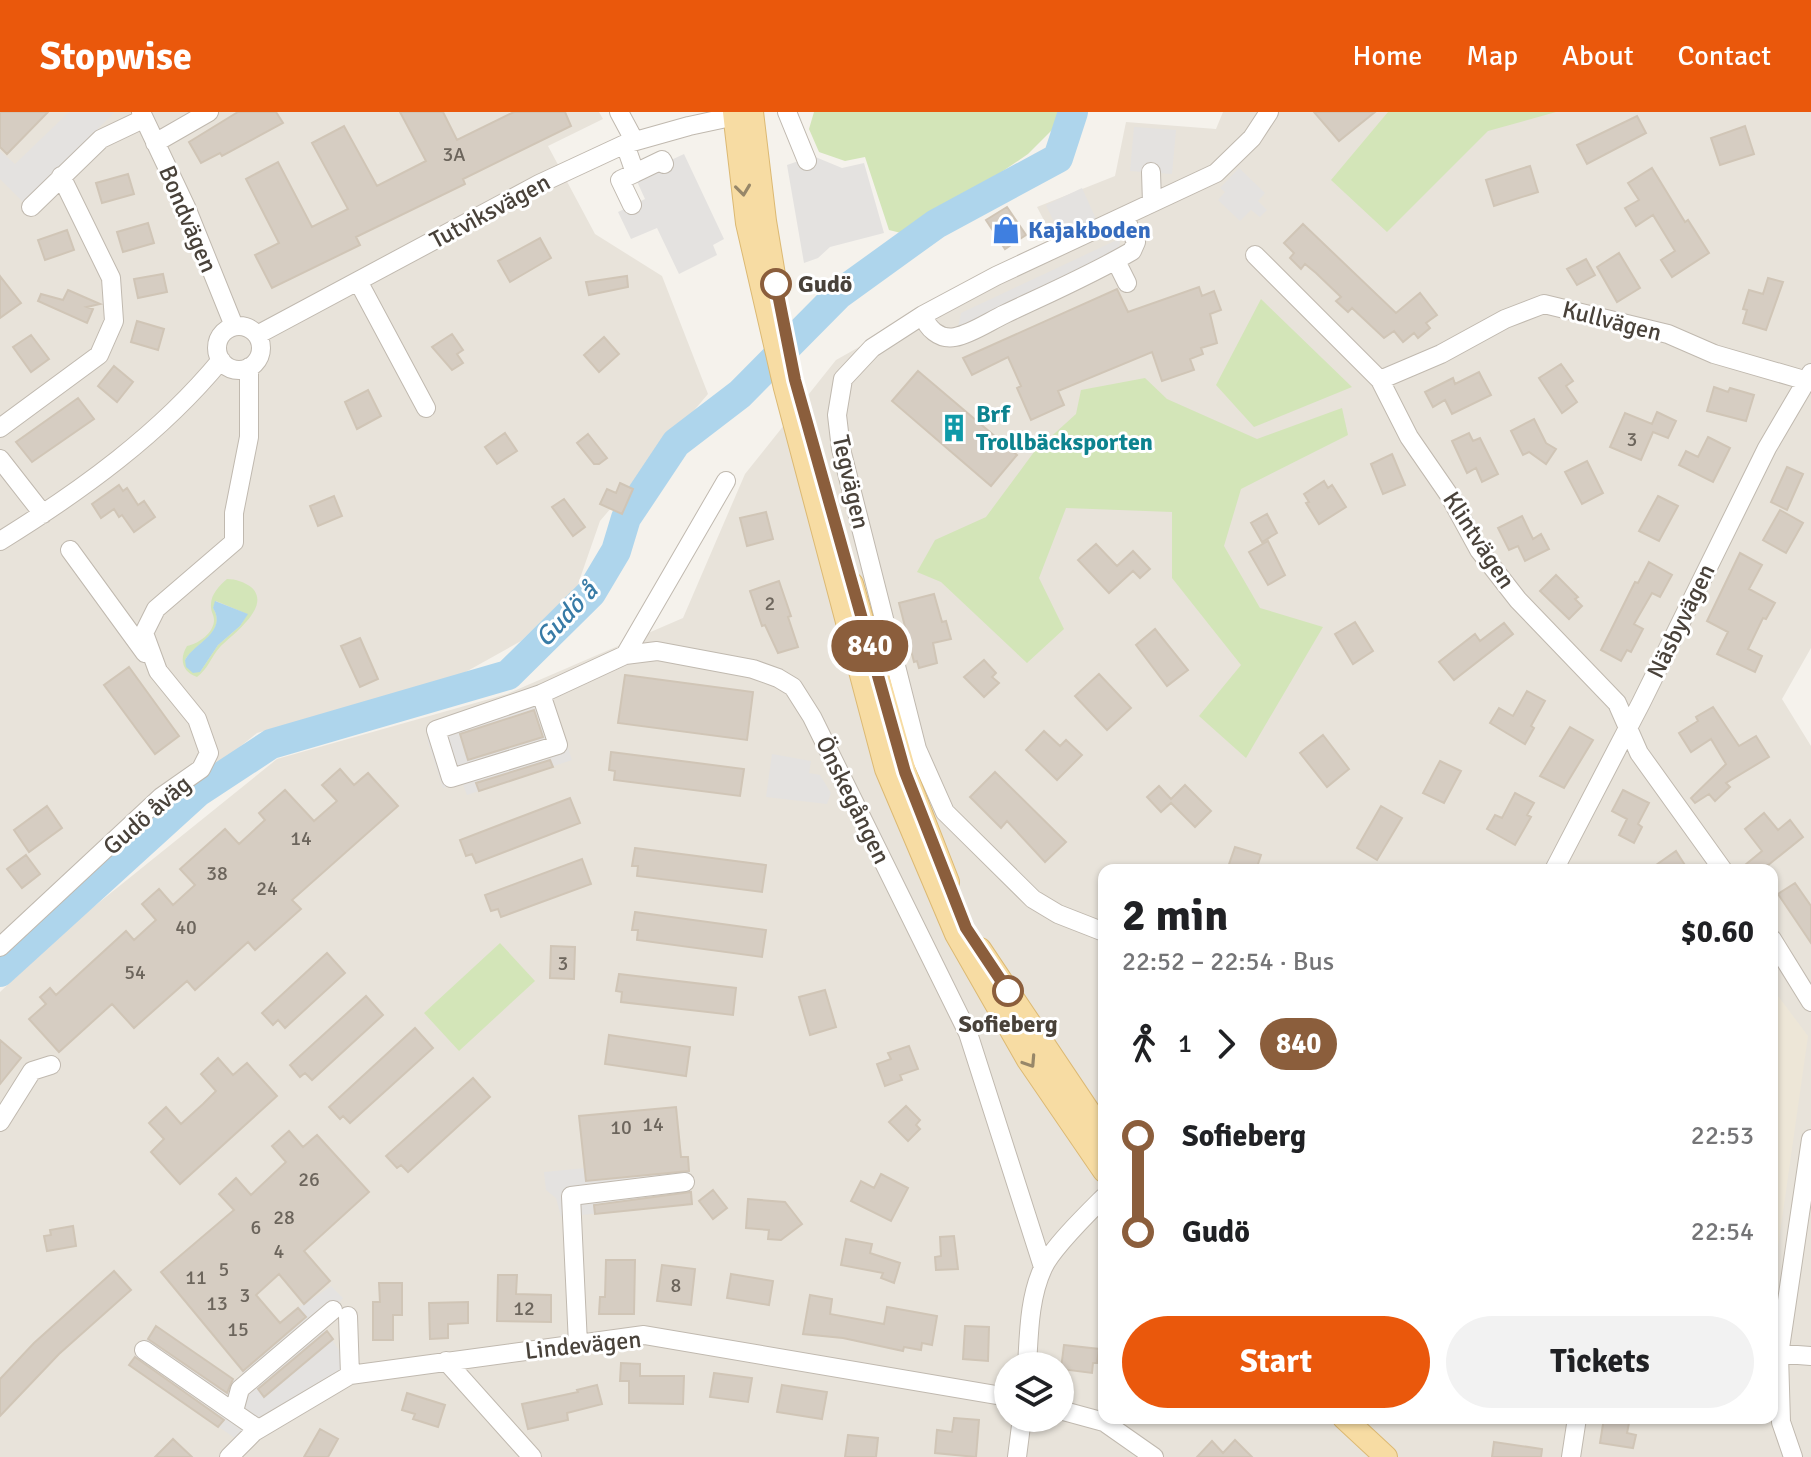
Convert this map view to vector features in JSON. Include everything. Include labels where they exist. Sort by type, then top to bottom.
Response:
[{"type":"main road","points":[[740,113],[765,221],[778,333],[886,769],[956,934],[1028,1060],[1098,1162]]},
{"type":"main road","points":[[790,384],[905,772],[966,928],[1098,1125]]},
{"type":"main road","points":[[1350,1424],[1386,1457]]},
{"type":"main road","points":[[1369,1424],[1404,1457]]},
{"type":"street","points":[[155,143],[209,112]]},
{"type":"street","points":[[619,112],[635,173]]},
{"type":"street","points":[[787,112],[807,161]]},
{"type":"street","name":"Tegvägen","points":[[1098,930],[1058,914],[1033,899],[945,812],[917,749],[841,449],[837,415],[843,379],[872,348],[923,315],[996,276],[1080,232],[1125,218],[1152,203],[1221,178],[1269,112]]},
{"type":"street","name":"Tutviksvägen","points":[[257,335],[539,184],[629,142],[740,113]]},
{"type":"street","points":[[31,207],[101,139],[142,116]]},
{"type":"street","name":"Bondvägen","points":[[142,116],[186,207],[234,326]]},
{"type":"street","points":[[632,205],[620,180],[662,160],[664,164]]},
{"type":"street","points":[[1151,172],[1152,203]]},
{"type":"street","points":[[0,428],[99,355],[114,321],[111,278],[61,176]]},
{"type":"street","points":[[923,315],[927,326],[935,332],[945,337],[956,337],[1116,261],[1132,251],[1136,242],[1125,218]]},
{"type":"street","name":"Klintvägen","points":[[1255,255],[1380,380],[1409,437],[1449,495],[1479,550],[1518,600],[1617,703],[1639,753],[1719,864]]},
{"type":"street","points":[[1116,261],[1127,283]]},
{"type":"street","points":[[358,281],[426,408]]},
{"type":"street","name":"Kullvägen","points":[[1380,380],[1441,354],[1505,319],[1544,304],[1668,334],[1714,354],[1808,377]]},
{"type":"street","points":[[243,326],[257,335],[261,351],[258,360],[249,367],[236,369],[221,360],[217,344],[226,330],[243,326]]},
{"type":"street","points":[[0,541],[43,514],[155,430],[192,395],[221,360]]},
{"type":"street","name":"Gudö åväg","points":[[0,947],[161,797],[201,769],[209,753],[197,719],[158,671],[144,633],[156,609],[234,542],[234,513],[249,437],[249,367]]},
{"type":"street","name":"Näsbyvägen","points":[[1557,864],[1767,448],[1808,377]]},
{"type":"street","points":[[0,459],[43,514]]},
{"type":"street","points":[[625,655],[726,481]]},
{"type":"street","points":[[70,550],[158,671]]},
{"type":"street","name":"Önskegången","points":[[541,694],[558,745],[451,778],[436,730],[541,694],[625,655],[657,651],[758,670],[793,687],[968,1033],[1043,1267]]},
{"type":"street","points":[[1778,949],[1811,1002]]},
{"type":"street","points":[[0,1122],[32,1071],[51,1065]]},
{"type":"street","points":[[1778,1342],[1811,1139]]},
{"type":"street","points":[[578,1344],[571,1196],[685,1182]]},
{"type":"street","points":[[1028,1352],[1031,1314],[1043,1267],[1098,1203]]},
{"type":"street","points":[[234,1411],[240,1389],[341,1313],[350,1375]]},
{"type":"street","name":"Lindevägen","points":[[229,1457],[258,1429],[350,1375],[644,1335],[994,1395]]},
{"type":"street","points":[[144,1350],[258,1429]]},
{"type":"street","points":[[1778,1354],[1811,1356]]},
{"type":"street","points":[[446,1361],[532,1457]]},
{"type":"street","points":[[1778,1381],[1781,1422],[1793,1457]]},
{"type":"street","points":[[1074,1414],[1098,1420]]},
{"type":"street","points":[[1107,1424],[1154,1457]]},
{"type":"street","points":[[1571,1457],[1576,1424]]},
{"type":"street","points":[[1017,1457],[1020,1432]]},
{"type":"shaded area","points":[[0,112],[599,112],[603,119],[548,146],[595,234],[662,276],[708,394],[600,521],[577,587],[521,641],[462,674],[257,733],[166,807],[0,958]]},
{"type":"shaded area","points":[[69,112],[115,112],[23,202],[0,179],[0,151],[15,164]]},
{"type":"shaded area","points":[[1223,112],[1811,112],[1811,648],[1782,699],[1811,746],[1811,1457],[0,1457],[0,992],[71,925],[277,759],[507,694],[683,618],[745,474],[836,360],[989,274],[1057,245],[1037,207],[1115,176],[1126,122],[1216,129]]},
{"type":"shaded area","points":[[1134,127],[1176,130],[1172,174],[1130,171]]},
{"type":"shaded area","points":[[684,154],[724,239],[713,245],[717,255],[679,274],[657,228],[631,239],[618,212],[645,199],[635,177]]},
{"type":"shaded area","points":[[813,156],[842,168],[864,163],[884,233],[830,247],[818,258],[804,263],[787,165]]},
{"type":"shaded area","points":[[1239,168],[1265,193],[1258,201],[1267,210],[1260,217],[1251,210],[1240,221],[1218,200],[1225,192],[1220,188]]},
{"type":"shaded area","points":[[1082,188],[1096,219],[1060,235],[1046,205]]},
{"type":"shaded area","points":[[1121,238],[1116,261],[956,337],[961,313]]},
{"type":"shaded area","points":[[552,698],[572,760],[467,795],[462,782],[443,788],[427,739]]},
{"type":"shaded area","points":[[772,754],[811,761],[809,773],[820,775],[831,793],[827,804],[766,797]]},
{"type":"shaded area","points":[[1778,996],[1808,1036],[1778,1247]]},
{"type":"shaded area","points":[[688,1158],[692,1204],[561,1217],[556,1198],[546,1190],[544,1172]]},
{"type":"shaded area","points":[[331,1286],[343,1298],[333,1310],[338,1319],[323,1327],[343,1356],[344,1378],[242,1443],[129,1365],[156,1326],[236,1381],[243,1373],[234,1362],[298,1308]]},
{"type":"green space","points":[[814,112],[1061,112],[1059,123],[1028,154],[909,235],[889,230],[865,157],[845,161],[819,152],[809,129]]},
{"type":"green space","points":[[1388,112],[1556,112],[1488,131],[1387,232],[1331,180]]},
{"type":"green space","points":[[1261,299],[1352,387],[1254,427],[1216,385]]},
{"type":"green space","points":[[1145,378],[1167,399],[1257,439],[1342,408],[1348,435],[1241,489],[1224,546],[1260,608],[1323,627],[1246,758],[1199,716],[1241,665],[1172,578],[1172,512],[1066,508],[1039,578],[1064,629],[1027,663],[941,582],[917,572],[935,540],[986,517],[1034,452],[1076,414],[1081,390]]},
{"type":"green space","points":[[227,579],[251,587],[257,603],[248,620],[220,647],[197,677],[185,668],[183,656],[187,646],[196,643],[211,629],[214,620],[212,599]],"holes":[[[216,601],[247,614],[240,626],[218,645],[200,672],[185,660],[213,631],[217,616],[213,608]]]},
{"type":"green space","points":[[500,943],[535,981],[459,1051],[424,1013]]},
{"type":"water","points":[[215,601],[248,614],[240,626],[218,645],[200,672],[193,673],[186,667],[185,660],[213,631],[216,624]]},
{"type":"building","points":[[0,112],[48,112],[7,154],[0,147]]},
{"type":"building","points":[[238,112],[276,112],[283,123],[222,156],[220,153],[201,163],[189,142]]},
{"type":"building","points":[[400,112],[443,112],[457,140],[514,112],[565,112],[571,126],[463,179],[465,184],[356,237],[360,245],[272,288],[255,255],[279,243],[246,179],[278,162],[312,227],[348,209],[312,143],[344,126],[377,186],[426,161]]},
{"type":"building","points":[[1314,112],[1375,112],[1339,141]]},
{"type":"building","points":[[1637,116],[1646,133],[1587,164],[1577,145]]},
{"type":"building","points":[[1745,126],[1754,154],[1720,165],[1711,138]]},
{"type":"building","points":[[1530,166],[1538,192],[1494,206],[1486,180]]},
{"type":"building","points":[[1652,168],[1685,222],[1688,220],[1709,253],[1672,277],[1661,260],[1675,251],[1653,215],[1636,226],[1625,208],[1639,200],[1628,183]]},
{"type":"building","points":[[128,174],[134,194],[102,203],[96,183]]},
{"type":"building","points":[[1007,207],[1026,235],[1005,249],[986,220]]},
{"type":"building","points":[[148,223],[154,243],[123,252],[117,232]]},
{"type":"building","points":[[1303,224],[1396,313],[1420,293],[1437,315],[1426,323],[1430,328],[1418,338],[1414,333],[1403,342],[1394,331],[1384,338],[1352,308],[1348,312],[1336,301],[1341,297],[1316,273],[1305,264],[1301,269],[1290,258],[1294,253],[1284,243]]},
{"type":"building","points":[[67,230],[74,250],[45,260],[38,240]]},
{"type":"building","points":[[540,238],[551,258],[510,282],[498,261]]},
{"type":"building","points":[[1619,253],[1640,288],[1617,302],[1597,267]]},
{"type":"building","points":[[1586,259],[1595,275],[1577,285],[1567,269]]},
{"type":"building","points":[[163,274],[167,292],[138,298],[134,279]]},
{"type":"building","points":[[0,276],[21,303],[0,318]]},
{"type":"building","points":[[627,276],[628,287],[589,295],[586,282]]},
{"type":"building","points":[[1768,278],[1783,282],[1766,330],[1743,323],[1747,310],[1743,309],[1749,290],[1763,294]]},
{"type":"building","points":[[1199,287],[1202,296],[1214,291],[1221,310],[1210,314],[1217,343],[1201,348],[1203,354],[1190,359],[1194,370],[1162,381],[1152,352],[1058,391],[1064,405],[1031,420],[1008,357],[972,375],[963,358],[1117,289],[1128,312]]},
{"type":"building","points":[[68,290],[100,304],[87,307],[93,309],[87,323],[38,301],[41,294],[63,300]]},
{"type":"building","points":[[137,321],[164,329],[158,350],[131,342]]},
{"type":"building","points":[[452,334],[463,350],[457,354],[463,363],[452,370],[432,347]]},
{"type":"building","points":[[31,335],[49,359],[31,372],[13,347]]},
{"type":"building","points":[[604,337],[619,354],[599,372],[584,355]]},
{"type":"building","points":[[1561,364],[1573,381],[1566,386],[1577,402],[1562,413],[1539,378]]},
{"type":"building","points":[[114,366],[133,382],[117,402],[98,386]]},
{"type":"building","name":"Brf Trollbäcksporten","points":[[918,371],[1017,455],[991,486],[892,401]]},
{"type":"building","points":[[1479,372],[1491,395],[1452,414],[1445,400],[1433,407],[1425,392],[1453,378],[1455,384]]},
{"type":"building","points":[[1714,387],[1754,395],[1746,421],[1707,411]]},
{"type":"building","points":[[368,390],[381,416],[357,429],[345,402]]},
{"type":"building","points":[[78,398],[94,419],[32,462],[16,442]]},
{"type":"building","points":[[1657,412],[1676,421],[1668,438],[1653,432],[1641,460],[1610,447],[1625,413],[1652,424]]},
{"type":"building","points":[[1534,419],[1546,443],[1556,449],[1546,464],[1529,452],[1523,455],[1511,431]]},
{"type":"building","points":[[505,433],[517,451],[497,464],[485,447]]},
{"type":"building","points":[[1469,433],[1473,441],[1480,438],[1498,474],[1482,482],[1476,468],[1467,473],[1452,441]]},
{"type":"building","points":[[588,434],[607,458],[599,464],[594,464],[577,443]]},
{"type":"building","points":[[1708,437],[1730,448],[1713,482],[1679,465],[1686,451],[1698,457]]},
{"type":"building","points":[[1392,454],[1405,485],[1383,494],[1371,464]]},
{"type":"building","points":[[1587,461],[1603,493],[1582,504],[1565,472]]},
{"type":"building","points":[[1787,467],[1803,474],[1787,510],[1771,502]]},
{"type":"building","points":[[1324,481],[1328,488],[1332,485],[1346,507],[1319,524],[1304,494]]},
{"type":"building","points":[[620,483],[633,489],[622,514],[600,504],[607,489],[616,493]]},
{"type":"building","points":[[119,485],[123,491],[127,488],[138,505],[144,501],[155,517],[134,532],[114,509],[101,518],[92,504]]},
{"type":"building","points":[[334,496],[342,516],[318,526],[310,506]]},
{"type":"building","points":[[1658,496],[1678,506],[1659,541],[1639,531]]},
{"type":"building","points":[[564,499],[585,527],[573,536],[552,507]]},
{"type":"building","points":[[1780,510],[1803,523],[1786,553],[1763,540]]},
{"type":"building","points":[[766,512],[773,539],[747,546],[740,518]]},
{"type":"building","points":[[1267,514],[1277,533],[1262,542],[1251,523]]},
{"type":"building","points":[[1522,516],[1533,539],[1541,534],[1549,549],[1525,561],[1518,546],[1509,550],[1498,528]]},
{"type":"building","points":[[1268,541],[1285,575],[1268,585],[1249,552]]},
{"type":"building","points":[[1096,544],[1117,566],[1133,551],[1150,569],[1140,578],[1133,571],[1109,593],[1078,560]]},
{"type":"building","points":[[1740,553],[1762,565],[1749,589],[1775,603],[1766,619],[1763,618],[1748,649],[1762,656],[1755,672],[1717,654],[1728,632],[1707,621]]},
{"type":"building","points":[[1649,562],[1672,575],[1660,597],[1652,593],[1634,624],[1643,629],[1631,652],[1627,650],[1621,661],[1601,650],[1635,582],[1638,583]]},
{"type":"building","points":[[1556,575],[1578,597],[1575,599],[1582,606],[1569,619],[1540,591]]},
{"type":"building","points":[[779,581],[798,647],[778,653],[765,625],[762,626],[750,591]]},
{"type":"building","points":[[934,594],[942,622],[946,621],[951,639],[933,643],[937,663],[919,668],[917,661],[914,662],[899,603]]},
{"type":"building","points":[[1355,622],[1373,651],[1353,664],[1335,634]]},
{"type":"building","points":[[1504,623],[1513,634],[1454,680],[1439,662],[1475,634],[1480,641]]},
{"type":"building","points":[[1155,629],[1188,670],[1167,686],[1136,645]]},
{"type":"building","points":[[360,638],[378,679],[360,687],[341,646]]},
{"type":"building","points":[[984,660],[996,673],[992,677],[999,683],[984,697],[964,677]]},
{"type":"building","points":[[129,667],[179,736],[155,754],[104,685]]},
{"type":"building","points":[[1099,674],[1131,708],[1107,730],[1075,696]]},
{"type":"building","points":[[625,675],[753,692],[747,740],[618,723]]},
{"type":"building","points":[[1527,691],[1545,701],[1525,744],[1490,723],[1499,708],[1513,716]]},
{"type":"building","points":[[1713,707],[1739,746],[1756,736],[1769,757],[1726,783],[1730,787],[1715,801],[1709,794],[1695,803],[1691,798],[1726,764],[1711,739],[1691,752],[1679,733]]},
{"type":"building","points":[[534,710],[543,737],[468,760],[460,734]]},
{"type":"building","points":[[1570,727],[1593,740],[1564,788],[1540,776]]},
{"type":"building","points":[[1044,731],[1060,746],[1066,740],[1082,755],[1057,780],[1026,750]]},
{"type":"building","points":[[1323,735],[1349,769],[1327,787],[1300,753]]},
{"type":"building","points":[[611,752],[744,769],[740,796],[614,780],[615,771],[609,770]]},
{"type":"building","points":[[550,760],[553,767],[479,791],[476,783]]},
{"type":"building","points":[[1440,761],[1461,771],[1444,803],[1423,793]]},
{"type":"building","points":[[340,769],[354,785],[368,773],[398,806],[292,900],[301,909],[255,950],[248,942],[195,990],[187,981],[134,1028],[112,1004],[59,1052],[29,1019],[46,1004],[40,997],[50,988],[56,995],[126,931],[134,940],[156,920],[142,904],[159,889],[173,905],[195,885],[180,869],[225,829],[239,844],[265,820],[259,813],[285,790],[314,821],[337,801],[322,785]]},
{"type":"building","points":[[995,772],[1066,842],[1045,862],[1007,821],[1001,828],[970,797]]},
{"type":"building","points":[[1185,785],[1211,811],[1195,827],[1171,803],[1161,812],[1147,797],[1159,786],[1171,799]]},
{"type":"building","points":[[1623,790],[1649,803],[1638,824],[1642,827],[1634,843],[1619,835],[1627,819],[1612,811]]},
{"type":"building","points":[[1515,793],[1534,803],[1527,815],[1531,817],[1515,845],[1487,829],[1495,815],[1502,818]]},
{"type":"building","points":[[570,798],[580,823],[476,863],[472,854],[466,856],[460,840]]},
{"type":"building","points":[[47,806],[62,828],[29,852],[14,830]]},
{"type":"building","points":[[1381,806],[1402,818],[1377,860],[1357,848]]},
{"type":"building","points":[[1764,813],[1778,830],[1790,820],[1803,837],[1769,864],[1746,864],[1762,851],[1745,829]]},
{"type":"building","points":[[1235,847],[1261,855],[1258,864],[1229,864]]},
{"type":"building","points":[[635,848],[766,865],[762,892],[637,876],[638,866],[632,866]]},
{"type":"building","points":[[1676,851],[1684,864],[1658,864]]},
{"type":"building","points":[[26,855],[40,874],[22,888],[7,869]]},
{"type":"building","points":[[582,859],[591,884],[501,917],[498,909],[491,911],[485,895]]},
{"type":"building","points":[[1795,883],[1811,906],[1811,943],[1778,894]]},
{"type":"building","points":[[635,912],[766,930],[762,957],[637,940],[638,930],[632,930]]},
{"type":"building","points":[[551,946],[575,947],[574,979],[550,978]]},
{"type":"building","points":[[327,953],[345,973],[285,1028],[278,1020],[273,1025],[262,1013]]},
{"type":"building","points":[[619,974],[736,988],[733,1015],[621,1002],[622,992],[616,991]]},
{"type":"building","points":[[825,990],[836,1027],[810,1035],[799,997]]},
{"type":"building","points":[[366,996],[383,1015],[312,1080],[305,1073],[300,1077],[290,1065]]},
{"type":"building","points":[[415,1028],[433,1048],[350,1123],[343,1116],[340,1119],[329,1107]]},
{"type":"building","points":[[609,1035],[690,1047],[686,1076],[605,1064]]},
{"type":"building","points":[[0,1040],[21,1058],[0,1084]]},
{"type":"building","points":[[909,1046],[918,1069],[900,1075],[902,1080],[885,1086],[877,1064],[891,1059],[888,1053]]},
{"type":"building","points":[[218,1058],[233,1075],[247,1063],[277,1096],[180,1184],[151,1152],[164,1139],[149,1123],[166,1107],[181,1124],[203,1104],[216,1091],[201,1074]]},
{"type":"building","points":[[473,1078],[490,1097],[408,1172],[401,1165],[397,1168],[386,1156]]},
{"type":"building","points":[[906,1106],[920,1120],[916,1125],[920,1129],[908,1141],[889,1122]]},
{"type":"building","points":[[676,1107],[681,1157],[688,1157],[689,1171],[586,1181],[579,1116]]},
{"type":"building","points":[[289,1131],[303,1147],[317,1135],[369,1192],[304,1251],[330,1281],[304,1304],[279,1274],[256,1295],[280,1323],[298,1308],[306,1317],[243,1371],[161,1272],[234,1210],[219,1194],[236,1178],[251,1195],[286,1162],[272,1146]]},
{"type":"building","points":[[881,1174],[908,1188],[891,1221],[851,1201],[861,1181],[874,1188]]},
{"type":"building","points":[[713,1190],[727,1208],[713,1219],[699,1201]]},
{"type":"building","points":[[691,1192],[692,1204],[595,1214],[594,1205]]},
{"type":"building","points":[[748,1199],[785,1202],[802,1224],[781,1240],[768,1239],[769,1230],[746,1228]]},
{"type":"building","points":[[73,1226],[76,1246],[47,1251],[44,1236],[51,1235],[50,1230]]},
{"type":"building","points":[[954,1236],[958,1269],[936,1270],[935,1257],[941,1256],[940,1237]]},
{"type":"building","points":[[846,1239],[872,1244],[870,1253],[900,1263],[894,1283],[881,1278],[883,1273],[841,1265]]},
{"type":"building","points":[[606,1260],[635,1260],[634,1314],[599,1314],[600,1297],[605,1297]]},
{"type":"building","points":[[662,1265],[695,1269],[691,1305],[657,1301]]},
{"type":"building","points":[[114,1271],[131,1290],[59,1354],[0,1416],[0,1379],[34,1343]]},
{"type":"building","points":[[731,1274],[773,1281],[769,1305],[727,1298]]},
{"type":"building","points":[[498,1275],[517,1275],[516,1294],[551,1295],[551,1322],[497,1321]]},
{"type":"building","points":[[379,1283],[402,1283],[402,1315],[393,1315],[393,1340],[373,1340],[373,1302],[380,1302]]},
{"type":"building","points":[[810,1295],[832,1299],[830,1314],[884,1324],[887,1307],[937,1316],[932,1345],[922,1343],[921,1350],[904,1347],[903,1351],[843,1338],[803,1334]]},
{"type":"building","points":[[468,1302],[468,1323],[448,1324],[448,1338],[430,1339],[429,1303]]},
{"type":"building","points":[[156,1326],[233,1379],[227,1393],[148,1339]]},
{"type":"building","points":[[965,1326],[989,1327],[988,1361],[963,1359]]},
{"type":"building","points":[[327,1331],[333,1339],[264,1397],[258,1389]]},
{"type":"building","points":[[1064,1345],[1098,1349],[1097,1363],[1093,1363],[1092,1373],[1074,1371],[1074,1352],[1063,1352]]},
{"type":"building","points":[[135,1357],[224,1420],[218,1427],[129,1365]]},
{"type":"building","points":[[621,1363],[640,1364],[640,1376],[684,1376],[683,1404],[629,1403],[629,1381],[620,1381]]},
{"type":"building","points":[[714,1373],[752,1378],[748,1402],[710,1397]]},
{"type":"building","points":[[597,1385],[602,1404],[567,1413],[568,1420],[528,1429],[522,1404]]},
{"type":"building","points":[[782,1385],[827,1392],[822,1419],[777,1412]]},
{"type":"building","points":[[407,1393],[445,1405],[438,1427],[413,1419],[415,1414],[402,1410]]},
{"type":"building","points":[[954,1418],[979,1420],[976,1457],[935,1453],[937,1430],[952,1432]]},
{"type":"building","points":[[1603,1424],[1629,1424],[1627,1433],[1636,1435],[1633,1448],[1600,1443]]},
{"type":"building","points":[[320,1429],[338,1439],[328,1457],[304,1457]]},
{"type":"building","points":[[848,1435],[878,1438],[876,1457],[845,1457]]},
{"type":"building","points":[[173,1439],[192,1457],[155,1457]]},
{"type":"building","points":[[1235,1440],[1252,1457],[1197,1457],[1212,1441],[1223,1453]]},
{"type":"building","points":[[1494,1442],[1542,1449],[1541,1457],[1492,1457]]},
{"type":"waterway","name":"Gudö å","points":[[0,972],[198,792],[271,744],[508,675],[591,593],[616,551],[626,518],[676,443],[740,394],[839,294],[936,224],[1058,158],[1073,112]]},
{"type":"bus line","name":"840","points":[[776,284],[795,380],[905,772],[966,928],[1008,991]]},
{"type":"place","name":"Kajakboden","points":[[1006,230]]},
{"type":"place","name":"Gudö","points":[[776,284]]},
{"type":"place","name":"Brf Trollbäcksporten","points":[[954,428]]},
{"type":"place","name":"Sofieberg","points":[[1008,991]]}]
